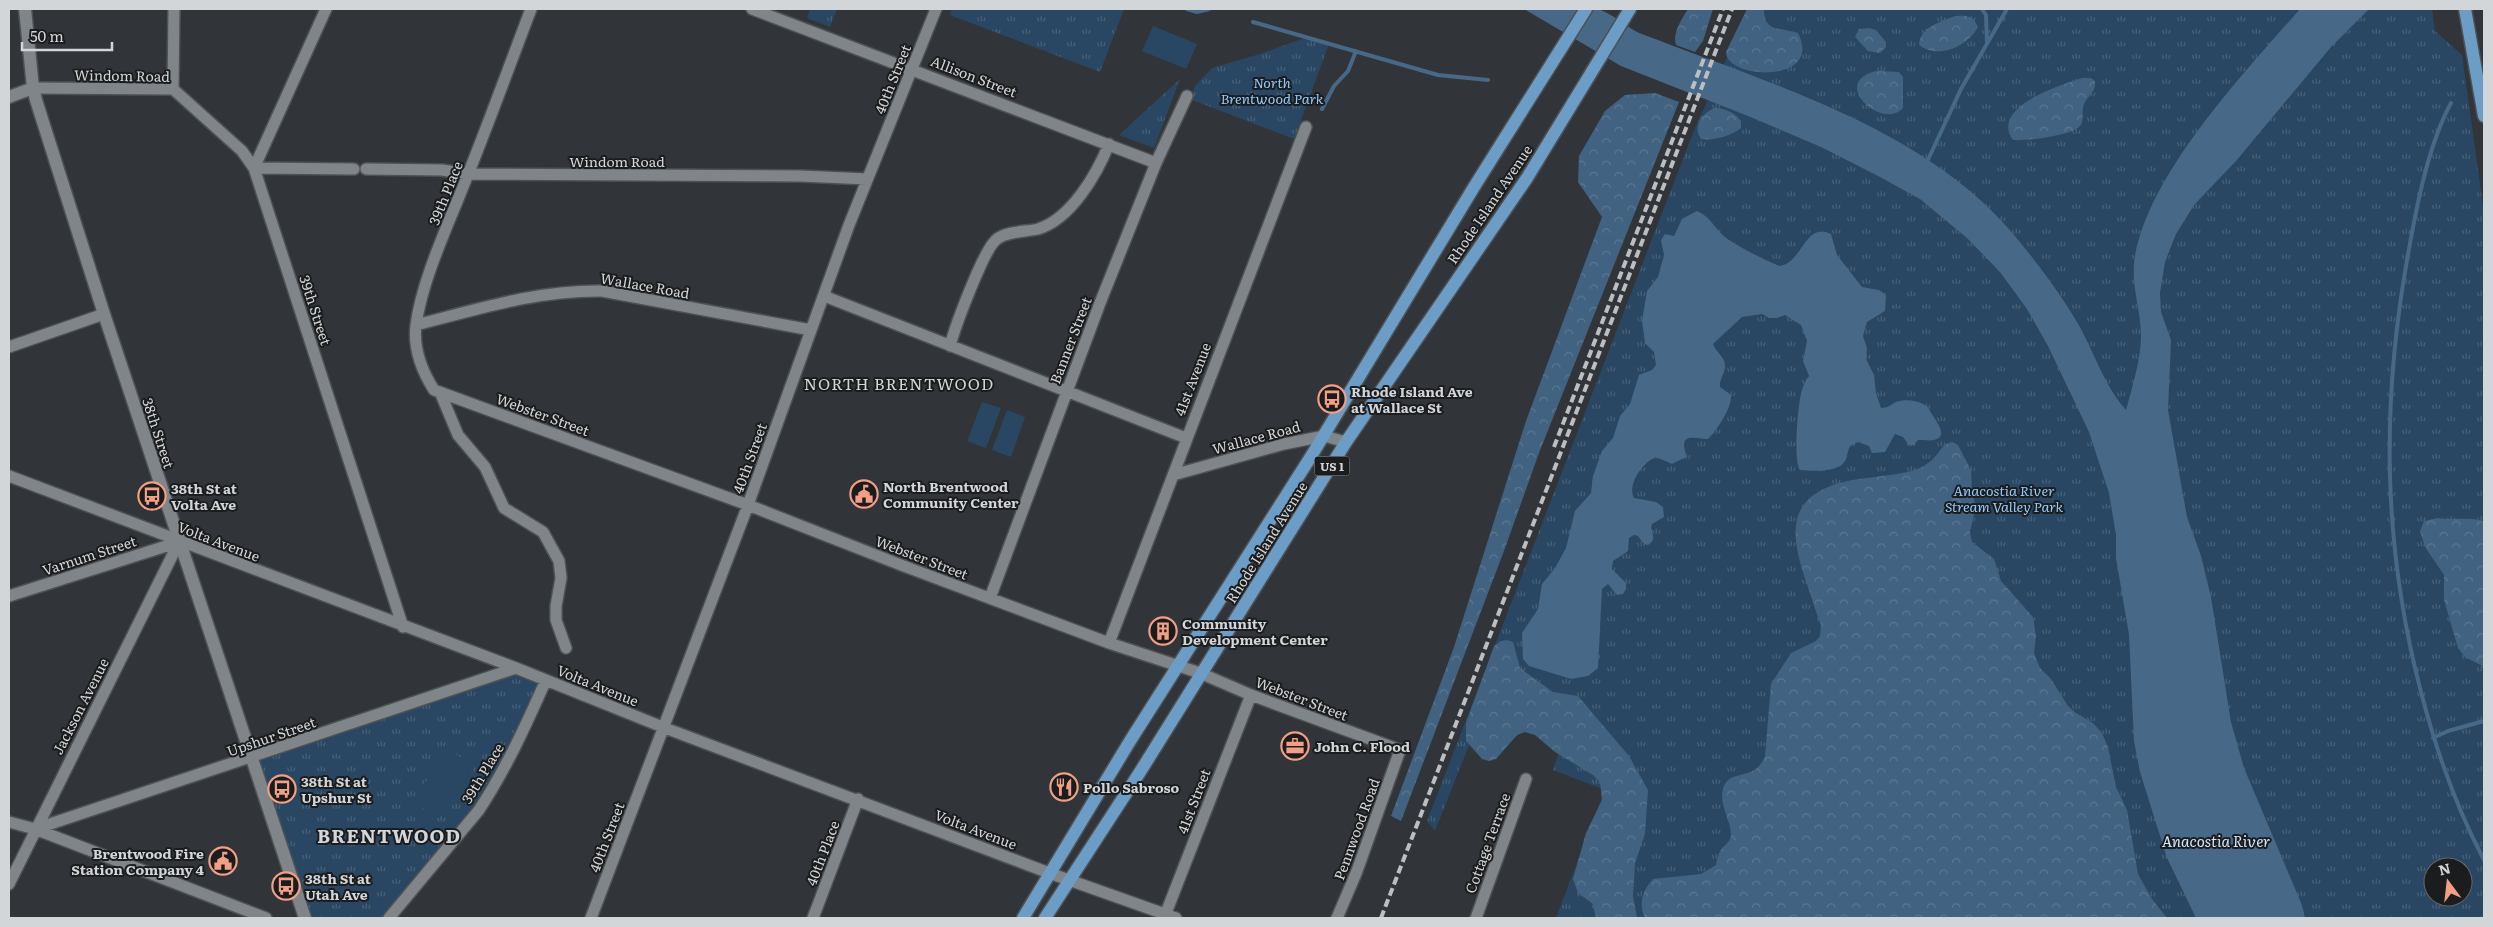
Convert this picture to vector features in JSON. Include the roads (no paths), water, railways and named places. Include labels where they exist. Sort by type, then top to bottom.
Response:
[{"type":"main road","name":"38th Street","points":[[25,9],[33,88],[104,314],[305,918]]},
{"type":"main road","name":"Rhode Island Avenue","points":[[1023,918],[1052,874],[1130,741],[1324,436],[1474,187],[1586,9]]},
{"type":"main road","name":"Rhode Island Avenue","points":[[1045,918],[1346,442],[1527,178],[1630,9]]},
{"type":"main road","points":[[2465,9],[2482,91],[2484,116]]},
{"type":"main road","name":"Windom Road","points":[[9,96],[33,88]]},
{"type":"street","points":[[173,89],[174,9]]},
{"type":"street","points":[[326,9],[254,168],[354,169]]},
{"type":"street","name":"39th Place","points":[[531,9],[428,282],[416,326],[418,354],[422,369],[437,391],[458,434],[485,467],[504,508],[544,532],[559,561],[561,578],[556,620],[566,648]]},
{"type":"street","name":"Allison Street","points":[[752,9],[1156,162]]},
{"type":"street","name":"40th Street","points":[[591,918],[665,728],[867,179],[936,9]]},
{"type":"street","name":"Windom Road","points":[[33,88],[173,89],[223,132],[242,151],[254,168]]},
{"type":"street","name":"Banner Street","points":[[990,598],[1066,391],[1156,162],[1187,96]]},
{"type":"street","name":"41st Avenue","points":[[1109,643],[1306,127]]},
{"type":"street","points":[[950,346],[988,248],[1003,236],[1038,228],[1059,218],[1090,183],[1109,144]]},
{"type":"street","name":"39th Street","points":[[254,168],[403,627]]},
{"type":"street","name":"Windom Road","points":[[366,169],[442,170],[468,174],[801,176],[867,179]]},
{"type":"street","name":"Wallace Road","points":[[416,326],[521,298],[579,291],[602,291],[811,330]]},
{"type":"street","points":[[824,296],[1186,438]]},
{"type":"street","points":[[9,347],[104,314]]},
{"type":"street","name":"Webster Street","points":[[437,391],[748,505],[1109,643],[1200,674],[1251,695],[1400,750]]},
{"type":"street","name":"Wallace Road","points":[[1173,475],[1284,444],[1324,436],[1346,442]]},
{"type":"street","name":"Volta Avenue","points":[[9,476],[403,627],[516,668],[665,728],[1168,917]]},
{"type":"street","name":"Varnum Street","points":[[9,596],[179,542]]},
{"type":"street","name":"Jackson Avenue","points":[[9,884],[179,542]]},
{"type":"street","name":"Upshur Street","points":[[35,829],[253,758],[516,668]]},
{"type":"street","name":"39th Place","points":[[389,918],[479,810],[490,793],[546,680]]},
{"type":"street","name":"41st Street","points":[[1168,917],[1251,695]]},
{"type":"street","name":"Pennwood Road","points":[[1337,918],[1357,871],[1400,750]]},
{"type":"street","name":"Cottage Terrace","points":[[1476,918],[1526,778]]},
{"type":"street","name":"40th Place","points":[[813,918],[858,799]]},
{"type":"street","points":[[9,822],[35,829],[246,915],[266,918]]},
{"type":"water","name":"Anacostia River","points":[[1582,7],[1597,9],[1639,33],[1751,75],[1845,114],[1890,137],[1933,163],[1973,193],[2008,228],[2034,260],[2074,317],[2110,388],[2126,410],[2141,345],[2141,326],[2134,277],[2135,256],[2144,224],[2159,191],[2202,125],[2227,93],[2300,9],[2369,9],[2331,47],[2236,161],[2194,205],[2176,234],[2165,262],[2160,293],[2161,312],[2171,340],[2168,410],[2187,517],[2201,556],[2211,597],[2231,722],[2244,768],[2302,905],[2305,918],[2196,918],[2167,858],[2140,772],[2134,741],[2129,635],[2116,558],[2116,535],[2109,493],[2089,432],[2048,346],[2027,309],[2000,272],[1967,238],[1920,199],[1821,147],[1621,66],[1524,9]]},
{"type":"water","points":[[1697,211],[1709,219],[1721,234],[1730,240],[1780,266],[1788,263],[1815,233],[1822,231],[1831,234],[1837,255],[1862,287],[1879,290],[1886,295],[1885,311],[1867,322],[1863,336],[1867,348],[1866,359],[1874,375],[1876,393],[1881,408],[1905,400],[1921,403],[1928,407],[1939,425],[1941,434],[1939,438],[1934,440],[1918,440],[1914,445],[1909,445],[1903,437],[1895,434],[1885,452],[1872,453],[1869,446],[1858,442],[1850,446],[1845,461],[1837,468],[1811,471],[1800,470],[1797,445],[1800,396],[1809,376],[1803,361],[1807,341],[1801,325],[1785,315],[1777,318],[1769,318],[1762,314],[1742,317],[1713,344],[1725,363],[1720,387],[1731,395],[1727,412],[1716,430],[1708,439],[1687,439],[1684,445],[1686,457],[1672,464],[1656,457],[1651,460],[1641,468],[1634,480],[1632,492],[1634,498],[1656,502],[1663,507],[1664,517],[1652,524],[1653,540],[1648,545],[1644,544],[1638,536],[1634,535],[1629,538],[1628,551],[1613,561],[1612,569],[1626,583],[1626,589],[1623,594],[1617,595],[1608,584],[1602,589],[1598,668],[1588,676],[1571,679],[1529,666],[1523,659],[1522,633],[1538,609],[1542,584],[1555,568],[1566,548],[1575,511],[1591,493],[1593,476],[1602,451],[1613,438],[1620,416],[1630,404],[1639,375],[1652,370],[1656,365],[1654,352],[1645,343],[1642,321],[1647,291],[1658,277],[1664,255],[1661,240],[1665,234],[1674,236],[1682,219]]},
{"type":"waterway","points":[[1187,9],[1197,12],[1209,9]]},
{"type":"waterway","points":[[1982,9],[1986,15],[1987,43]]},
{"type":"waterway","points":[[1926,164],[1961,89],[2007,9]]},
{"type":"waterway","points":[[1253,22],[1438,75],[1488,80]]},
{"type":"waterway","points":[[1322,109],[1334,86],[1348,71],[1356,51]]},
{"type":"waterway","points":[[2451,103],[2436,136],[2430,155],[2409,249],[2394,361],[2390,416],[2390,471],[2399,581],[2408,636],[2421,692],[2448,778],[2464,820],[2484,860]]},
{"type":"waterway","points":[[2433,738],[2448,731],[2484,721]]},
{"type":"railway","points":[[1554,447],[1723,9]]},
{"type":"railway","points":[[1381,918],[1732,9]]},
{"type":"place","name":"Rhode Island Ave at Wallace St","points":[[1332,399]]},
{"type":"place","name":"North Brentwood Community Center","points":[[864,494]]},
{"type":"place","name":"38th St at Volta Ave","points":[[152,496]]},
{"type":"place","name":"Community Development Center","points":[[1163,631]]},
{"type":"place","name":"John C. Flood","points":[[1295,746]]},
{"type":"place","name":"Pollo Sabroso","points":[[1064,787]]},
{"type":"place","name":"38th St at Upshur St","points":[[282,789]]},
{"type":"place","name":"Brentwood Fire Station Company 4","points":[[223,861]]},
{"type":"place","name":"38th St at Utah Ave","points":[[286,886]]},
{"type":"district","name":"NORTH BRENTWOOD","points":[[899,383]]},
{"type":"district","name":"BRENTWOOD","points":[[389,835]]},
{"type":"park label","name":"North Brentwood Park","points":[[1272,90]]},
{"type":"park label","name":"Anacostia River Stream Valley Park","points":[[2004,498]]}]
